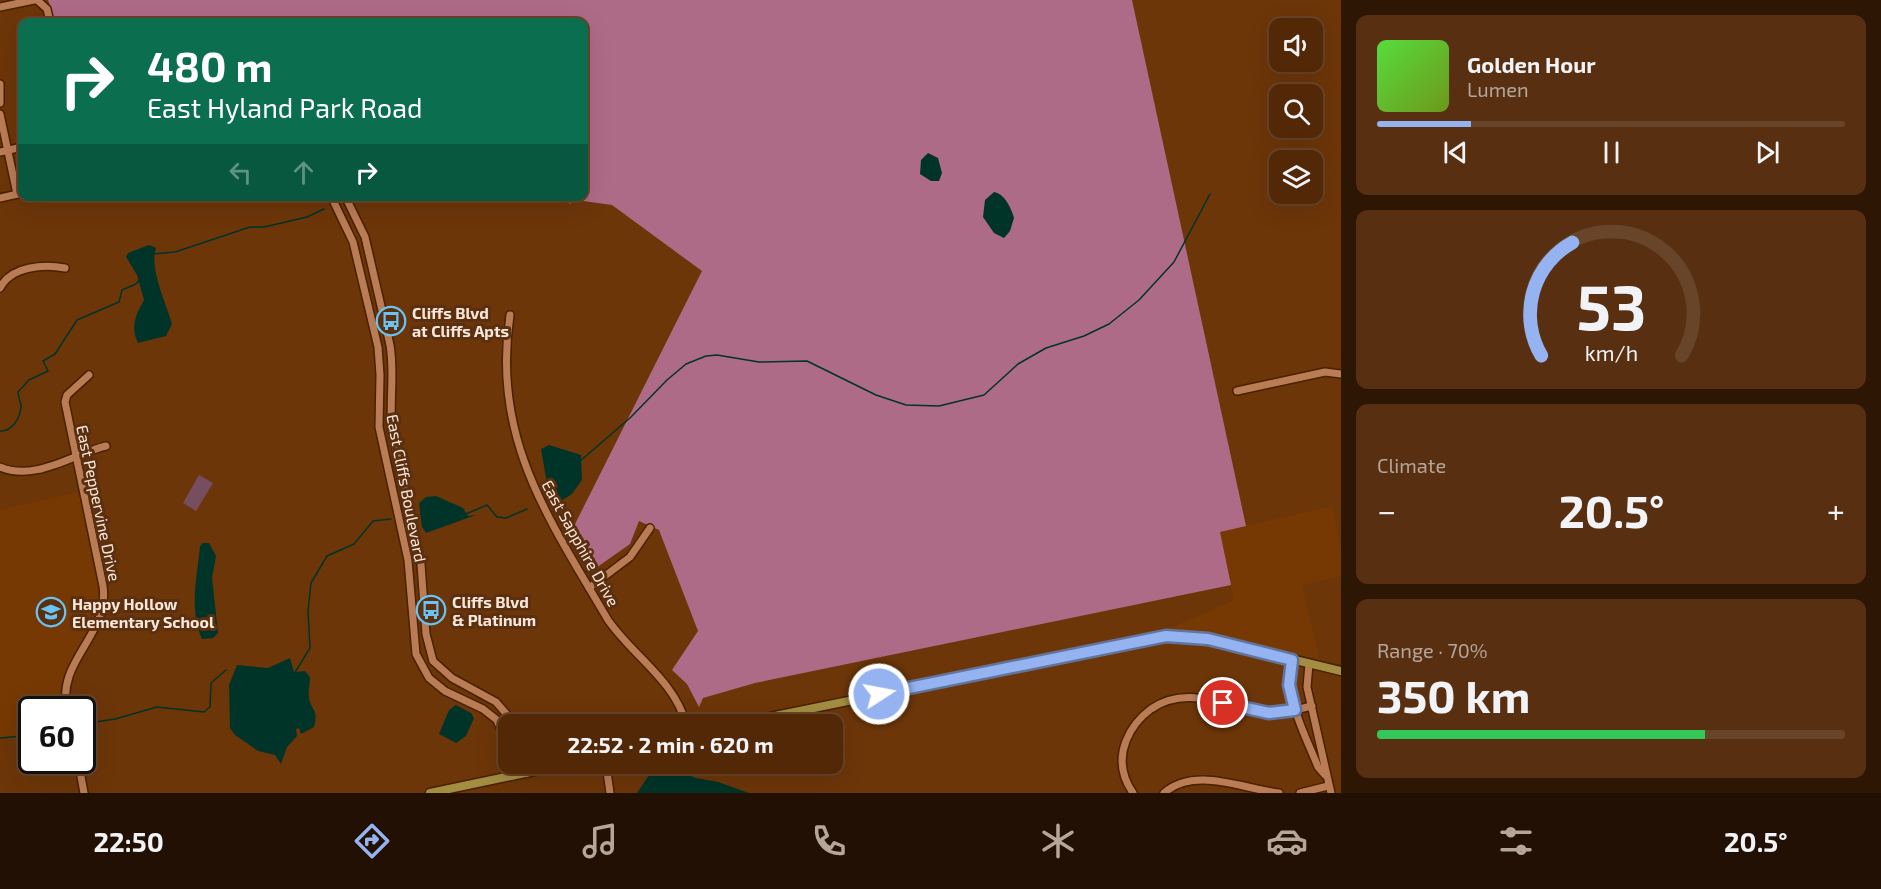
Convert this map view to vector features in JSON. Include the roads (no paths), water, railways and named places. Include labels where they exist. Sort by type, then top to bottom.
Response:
[{"type":"main road","points":[[785,714],[1166,636],[1208,639],[1341,671]]},
{"type":"main road","points":[[430,793],[522,774]]},
{"type":"street","points":[[0,7],[37,1],[47,9],[49,18]]},
{"type":"street","points":[[0,84],[0,103]]},
{"type":"street","points":[[0,114],[4,151],[18,188]]},
{"type":"street","points":[[0,198],[18,194]]},
{"type":"street","name":"East Cliffs Boulevard","points":[[333,201],[353,242],[378,347],[379,427],[408,560],[416,654],[429,678],[445,691],[483,709],[498,723]]},
{"type":"street","name":"East Cliffs Boulevard","points":[[347,201],[365,237],[393,361],[390,410],[392,431],[421,564],[428,648],[439,669],[496,702],[506,714]]},
{"type":"street","points":[[0,288],[10,277],[19,272],[49,265],[65,268]]},
{"type":"street","name":"East Sapphire Drive","points":[[510,315],[506,367],[508,397],[517,444],[538,499],[621,639],[673,692],[682,714]]},
{"type":"street","points":[[1237,391],[1325,372],[1341,374]]},
{"type":"street","name":"East Peppervine Drive","points":[[65,696],[68,674],[98,626],[105,596],[65,402],[67,395],[89,375]]},
{"type":"street","points":[[0,467],[19,472],[67,462],[75,456],[106,446]]},
{"type":"street","points":[[589,588],[630,557],[650,528]]},
{"type":"street","points":[[1292,660],[1289,685],[1295,710],[1318,767],[1325,775]]},
{"type":"street","points":[[1300,793],[1329,790],[1325,775],[1326,764],[1307,687],[1309,664]]},
{"type":"street","points":[[1133,793],[1122,767],[1123,749],[1134,725],[1145,713],[1163,702],[1195,696],[1269,713],[1312,706]]},
{"type":"street","points":[[81,774],[84,793]]},
{"type":"street","points":[[607,774],[610,793]]},
{"type":"street","points":[[1164,793],[1179,783],[1197,780],[1279,793]]},
{"type":"water","points":[[928,153],[938,158],[942,173],[939,181],[931,181],[920,174],[921,160]]},
{"type":"water","points":[[994,192],[1004,198],[1014,218],[1010,231],[1004,238],[994,233],[983,217],[985,200]]},
{"type":"water","points":[[149,245],[156,248],[154,256],[156,275],[172,324],[166,336],[138,343],[134,332],[135,321],[144,300],[137,275],[126,257],[128,253]]},
{"type":"water","points":[[549,445],[581,455],[582,480],[572,494],[558,503],[549,495],[541,449]]},
{"type":"water","points":[[436,496],[463,508],[468,516],[476,515],[426,533],[422,527],[419,503],[426,497]]},
{"type":"water","points":[[203,543],[209,543],[216,556],[212,578],[218,633],[213,638],[202,639],[195,604],[200,546]]},
{"type":"water","points":[[290,658],[294,672],[305,671],[310,677],[309,698],[315,713],[315,721],[314,727],[301,734],[299,728],[296,729],[297,736],[287,747],[281,764],[275,755],[258,751],[235,735],[230,728],[229,685],[237,665],[268,668]]},
{"type":"water","points":[[456,705],[471,713],[474,718],[466,736],[456,743],[439,734],[449,710]]},
{"type":"water","points":[[686,774],[749,793],[637,793],[649,775]]},
{"type":"waterway","points":[[579,462],[630,418],[686,364],[706,356],[717,355],[759,362],[807,361],[876,395],[906,405],[939,406],[984,395],[1018,364],[1046,348],[1084,336],[1109,324],[1139,300],[1174,262],[1210,194]]},
{"type":"waterway","points":[[152,254],[175,252],[250,227],[264,227],[307,217],[324,209]]},
{"type":"waterway","points":[[0,431],[15,424],[21,407],[18,392],[29,380],[48,371],[43,361],[55,354],[77,320],[119,302],[122,290],[136,284],[139,280]]},
{"type":"waterway","points":[[466,514],[487,505],[497,517],[506,518],[527,509]]},
{"type":"waterway","points":[[294,674],[310,648],[308,611],[311,583],[327,556],[354,544],[373,521],[391,519]]},
{"type":"waterway","points":[[96,722],[157,707],[204,712],[210,707],[211,683],[226,670]]},
{"type":"waterway","points":[[0,738],[18,736]]},
{"type":"place","name":"Cliffs Blvd at Cliffs Apts","points":[[391,321]]},
{"type":"place","name":"Cliffs Blvd & Platinum","points":[[431,610]]},
{"type":"place","name":"Happy Hollow Elementary School","points":[[51,612]]}]
